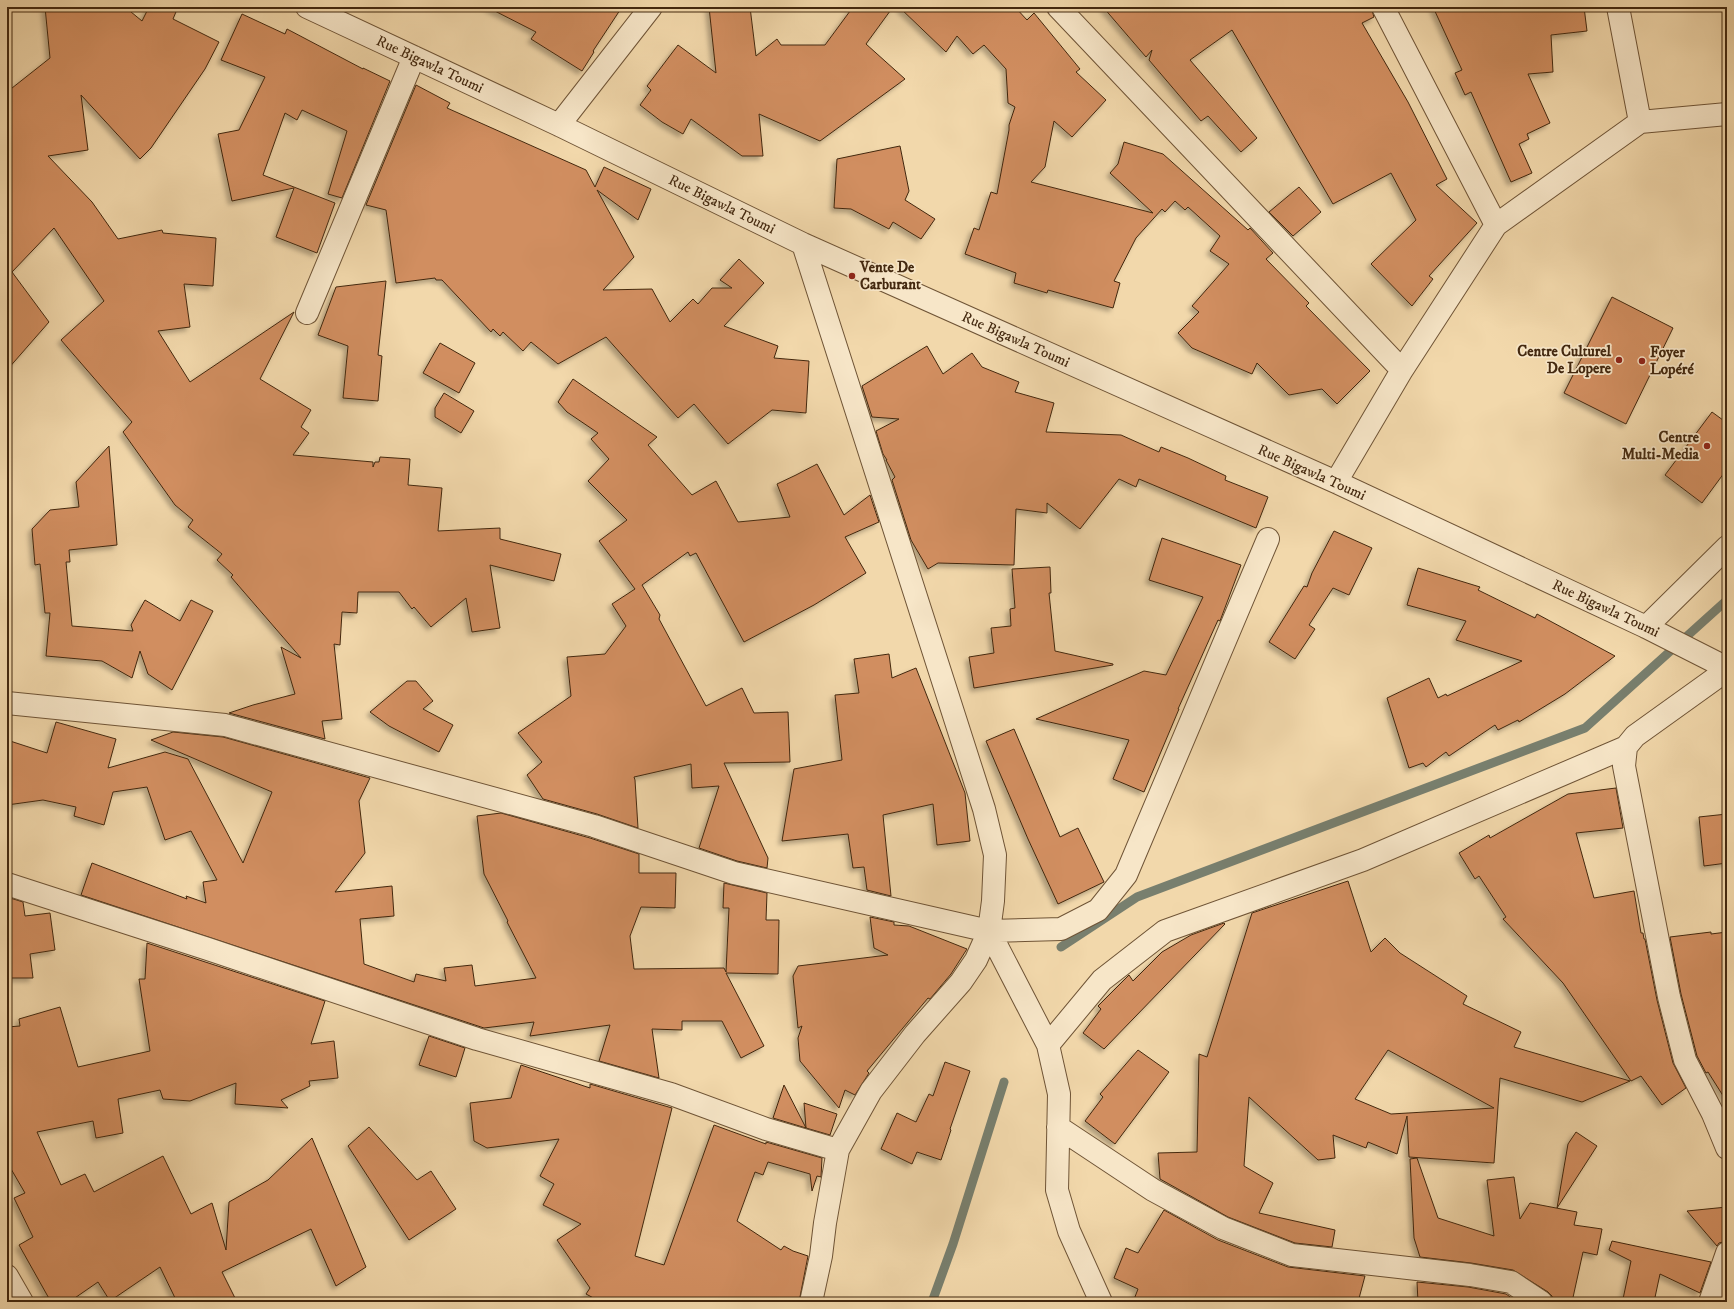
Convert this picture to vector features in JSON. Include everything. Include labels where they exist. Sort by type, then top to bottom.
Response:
[{"type":"street","name":"Rue Bigawla Toumi","points":[[307,7],[559,125],[803,244],[1336,482],[1655,631],[1723,667]]},
{"type":"street","points":[[559,125],[651,7]]},
{"type":"street","points":[[1058,7],[1402,370]]},
{"type":"street","points":[[1382,7],[1496,225]]},
{"type":"street","points":[[1618,7],[1640,122]]},
{"type":"street","points":[[307,313],[414,56]]},
{"type":"street","points":[[1336,482],[1402,370],[1496,225],[1640,122],[1727,114]]},
{"type":"street","points":[[803,244],[984,809],[995,856],[994,901],[989,931],[976,960],[961,982],[915,1034],[871,1091],[838,1150],[818,1270],[811,1302]]},
{"type":"street","points":[[7,703],[225,725],[594,826],[734,873],[989,931],[1061,929],[1098,910],[1126,875],[1268,539]]},
{"type":"street","points":[[1655,631],[1727,547]]},
{"type":"street","points":[[1048,1045],[1102,980],[1165,931],[1363,860],[1626,747],[1635,736],[1723,667]]},
{"type":"street","points":[[1626,747],[1624,766],[1671,1004],[1685,1060],[1713,1114],[1727,1148]]},
{"type":"street","points":[[7,884],[208,949],[477,1039],[671,1094],[766,1129],[838,1150]]},
{"type":"street","points":[[989,931],[1048,1045],[1058,1094],[1057,1190],[1069,1232],[1101,1302]]},
{"type":"street","points":[[1058,1127],[1153,1190],[1223,1228],[1292,1255],[1470,1275],[1510,1282],[1541,1302]]},
{"type":"street","points":[[1710,1302],[1727,1253]]},
{"type":"street","points":[[7,1277],[22,1302]]},
{"type":"building","points":[[45,7],[125,7],[142,21],[149,7],[178,7],[173,19],[219,42],[205,69],[151,148],[140,159],[81,95],[88,150],[48,156],[92,202],[118,239],[162,230],[163,233],[216,238],[213,286],[184,284],[190,327],[158,331],[190,382],[294,312],[260,379],[311,410],[301,427],[309,433],[293,455],[373,462],[373,467],[375,462],[379,462],[380,457],[410,459],[408,485],[442,488],[438,531],[500,528],[500,539],[561,554],[554,581],[490,565],[500,628],[472,632],[466,598],[431,627],[414,607],[412,609],[399,592],[358,592],[357,613],[342,612],[340,645],[334,644],[342,719],[322,721],[325,739],[229,713],[295,694],[281,647],[301,658],[231,577],[233,575],[217,560],[222,554],[188,527],[193,520],[175,505],[123,432],[132,422],[61,340],[104,301],[54,228],[12,272],[49,322],[7,370],[7,92],[50,58]]},
{"type":"building","points":[[487,7],[622,7],[593,51],[594,52],[582,71],[531,39],[536,32]]},
{"type":"building","points":[[709,7],[750,7],[756,56],[777,39],[781,45],[825,45],[853,7],[893,7],[866,44],[905,79],[820,141],[759,114],[763,156],[742,156],[691,119],[683,134],[662,122],[640,105],[651,90],[647,86],[678,45],[716,73]]},
{"type":"building","points":[[899,7],[1015,7],[1027,20],[1034,13],[1080,69],[1076,72],[1106,100],[1072,137],[1054,121],[1045,167],[1031,182],[1153,213],[1110,173],[1118,164],[1124,142],[1163,154],[1248,230],[1250,228],[1273,253],[1266,259],[1309,303],[1306,306],[1370,371],[1337,404],[1322,389],[1289,395],[1257,363],[1252,374],[1192,348],[1178,333],[1199,312],[1192,306],[1229,264],[1210,251],[1220,236],[1188,207],[1185,210],[1175,201],[1165,212],[1162,209],[1136,238],[1114,281],[1120,283],[1113,308],[1048,290],[1047,293],[1014,283],[1016,273],[965,254],[974,228],[979,230],[991,192],[997,194],[1009,125],[1015,107],[1008,103],[1006,69],[984,45],[973,54],[957,36],[946,52]]},
{"type":"building","points":[[1103,7],[1371,7],[1374,17],[1362,23],[1408,102],[1447,179],[1436,185],[1477,223],[1429,276],[1433,279],[1412,306],[1371,264],[1416,220],[1391,173],[1333,204],[1232,30],[1190,60],[1257,138],[1241,152],[1208,116],[1201,121],[1149,60],[1152,50],[1146,57]]},
{"type":"building","points":[[1433,7],[1584,7],[1587,31],[1551,35],[1553,72],[1528,74],[1550,123],[1527,134],[1529,139],[1519,144],[1532,173],[1511,182],[1471,92],[1465,95],[1455,73],[1462,70]]},
{"type":"building","points":[[242,14],[285,34],[287,29],[363,69],[390,81],[342,198],[328,194],[347,131],[302,110],[297,120],[285,113],[263,175],[335,203],[317,253],[276,237],[294,188],[232,201],[218,134],[239,130],[265,77],[221,60]]},
{"type":"building","points":[[416,85],[450,103],[447,108],[586,170],[595,187],[604,167],[651,189],[638,220],[597,190],[634,257],[603,290],[652,289],[670,322],[693,299],[698,304],[712,288],[732,288],[720,280],[739,259],[764,283],[724,326],[778,346],[774,358],[809,361],[806,413],[772,410],[728,444],[694,404],[678,418],[606,337],[558,364],[531,342],[523,351],[503,332],[500,336],[493,329],[491,332],[442,280],[436,280],[435,278],[396,283],[386,210],[366,205]]},
{"type":"building","points":[[900,146],[909,191],[905,200],[935,219],[921,239],[893,222],[889,229],[851,209],[834,208],[837,159]]},
{"type":"building","points":[[1299,187],[1321,212],[1293,236],[1269,212]]},
{"type":"building","points":[[386,281],[378,355],[382,356],[378,401],[343,398],[348,346],[318,335],[336,287]]},
{"type":"building","name":"Centre Culturel De Lopere","points":[[1612,297],[1673,328],[1626,424],[1564,393]]},
{"type":"building","points":[[440,343],[475,363],[459,393],[423,373]]},
{"type":"building","points":[[927,346],[943,374],[972,353],[982,367],[1019,382],[1015,392],[1054,403],[1046,432],[1121,435],[1159,452],[1161,447],[1188,458],[1226,476],[1225,480],[1268,497],[1256,528],[1139,479],[1136,487],[1119,479],[1080,529],[1047,503],[1047,513],[1016,509],[1014,565],[938,563],[928,569],[911,540],[892,480],[895,477],[883,454],[876,431],[899,419],[872,417],[862,386]]},
{"type":"building","points":[[573,379],[657,437],[648,445],[692,495],[716,481],[738,522],[790,517],[777,484],[817,464],[844,515],[870,495],[879,522],[845,537],[866,573],[814,605],[744,642],[696,553],[690,556],[688,552],[642,585],[660,615],[659,619],[706,706],[742,688],[754,713],[788,712],[790,762],[724,763],[768,858],[767,868],[737,861],[699,848],[719,786],[692,788],[691,764],[634,777],[638,828],[597,814],[543,799],[527,775],[542,762],[518,733],[571,696],[567,657],[605,654],[626,626],[612,604],[635,589],[599,541],[627,520],[588,481],[609,459],[591,439],[598,433],[567,412],[558,402]]},
{"type":"building","points":[[444,393],[474,411],[461,433],[435,417],[435,408]]},
{"type":"building","name":"Centre Multi-Media","points":[[1712,412],[1727,423],[1727,469],[1702,503],[1665,475]]},
{"type":"building","points":[[109,446],[117,545],[69,550],[70,562],[66,562],[72,626],[133,631],[131,625],[145,600],[180,621],[191,600],[213,611],[172,690],[148,674],[140,651],[132,678],[102,661],[46,656],[50,613],[45,613],[40,564],[35,565],[32,529],[50,510],[79,507],[76,482]]},
{"type":"building","points":[[1334,531],[1372,548],[1349,595],[1333,588],[1309,625],[1315,629],[1295,659],[1269,642],[1304,586],[1307,587],[1312,573]]},
{"type":"building","points":[[1162,538],[1241,565],[1220,621],[1218,620],[1178,709],[1144,792],[1113,779],[1129,740],[1036,719],[1144,671],[1166,675],[1203,597],[1149,580]]},
{"type":"building","points":[[1050,567],[1051,593],[1049,593],[1055,651],[1113,665],[974,688],[969,657],[994,653],[991,628],[1011,626],[1010,609],[1015,608],[1012,569]]},
{"type":"building","points":[[1418,568],[1480,587],[1478,590],[1535,618],[1537,614],[1615,656],[1565,694],[1519,722],[1518,720],[1498,730],[1495,725],[1449,756],[1446,752],[1426,767],[1423,763],[1409,768],[1387,698],[1429,678],[1438,698],[1446,694],[1447,696],[1522,661],[1456,640],[1466,621],[1407,605]]},
{"type":"building","points":[[889,654],[892,678],[916,668],[965,793],[970,841],[937,845],[933,804],[883,815],[891,896],[867,890],[864,867],[853,868],[848,834],[782,841],[794,769],[842,760],[835,695],[859,693],[854,659]]},
{"type":"building","points":[[407,681],[416,681],[433,701],[423,709],[453,725],[439,752],[389,726],[370,712]]},
{"type":"building","points":[[56,722],[116,739],[108,768],[165,752],[188,759],[243,863],[272,792],[151,740],[173,732],[223,737],[370,778],[359,801],[365,853],[335,892],[392,886],[394,916],[360,919],[364,964],[414,982],[416,974],[446,981],[444,968],[472,965],[475,986],[536,978],[484,874],[477,816],[501,813],[590,838],[639,854],[639,873],[676,873],[675,908],[641,907],[630,936],[634,969],[724,968],[726,972],[729,908],[723,908],[724,883],[767,893],[766,920],[779,920],[778,974],[726,973],[764,1046],[741,1058],[722,1021],[682,1021],[682,1030],[652,1029],[659,1078],[599,1061],[610,1025],[530,1036],[534,1022],[484,1028],[81,895],[92,863],[187,899],[186,896],[206,903],[203,882],[217,880],[191,831],[165,840],[147,787],[113,792],[104,825],[74,816],[76,807],[43,800],[7,805],[7,740],[47,753]]},
{"type":"building","points":[[1014,729],[1060,837],[1078,828],[1104,882],[1058,904],[986,741]]},
{"type":"building","points":[[1616,788],[1623,828],[1576,833],[1594,898],[1634,891],[1641,933],[1643,933],[1645,939],[1657,1000],[1673,1063],[1686,1088],[1662,1105],[1641,1076],[1631,1081],[1563,983],[1503,919],[1506,917],[1479,876],[1475,879],[1459,853],[1489,835],[1490,838],[1568,794]]},
{"type":"building","points":[[1727,814],[1727,863],[1704,866],[1699,817]]},
{"type":"building","points":[[1348,881],[1371,952],[1385,938],[1400,953],[1467,996],[1463,1004],[1521,1032],[1514,1047],[1630,1081],[1582,1102],[1500,1078],[1494,1163],[1409,1157],[1407,1116],[1397,1154],[1368,1142],[1366,1148],[1333,1135],[1335,1158],[1318,1160],[1249,1097],[1244,1166],[1273,1183],[1259,1213],[1335,1230],[1332,1247],[1295,1243],[1228,1217],[1160,1179],[1158,1153],[1197,1152],[1199,1054],[1207,1057],[1252,913]],"holes":[[[1388,1050],[1494,1108],[1391,1114],[1355,1099]]]},
{"type":"building","points":[[7,897],[23,902],[25,916],[50,913],[55,950],[30,954],[33,978],[7,978]]},
{"type":"building","points":[[870,917],[894,922],[894,925],[909,926],[967,949],[951,974],[930,999],[928,998],[867,1071],[869,1073],[855,1095],[845,1090],[839,1108],[800,1061],[798,1038],[802,1026],[798,1028],[793,976],[798,966],[888,955],[874,948]]},
{"type":"building","points":[[1224,923],[1225,924],[1104,1049],[1083,1033],[1101,1009],[1098,1006],[1129,975],[1133,981],[1162,952],[1191,935]]},
{"type":"building","points":[[1711,932],[1711,934],[1727,932],[1727,1102],[1708,1072],[1706,1073],[1697,1056],[1681,994],[1670,937]]},
{"type":"building","points":[[147,943],[325,1001],[311,1044],[334,1041],[338,1078],[309,1081],[310,1086],[281,1100],[288,1108],[235,1104],[236,1083],[190,1101],[163,1099],[160,1090],[118,1099],[123,1133],[96,1138],[93,1121],[37,1132],[61,1185],[85,1174],[94,1192],[163,1156],[191,1214],[212,1203],[226,1250],[229,1202],[268,1180],[312,1138],[366,1267],[336,1286],[311,1229],[222,1272],[237,1302],[177,1302],[160,1267],[110,1301],[98,1282],[69,1302],[51,1302],[19,1245],[33,1237],[14,1198],[25,1193],[7,1162],[7,1027],[20,1026],[19,1019],[60,1007],[78,1067],[150,1051],[139,979],[145,979]]},
{"type":"building","points":[[429,1036],[465,1048],[456,1077],[419,1065]]},
{"type":"building","points":[[1138,1050],[1169,1072],[1115,1144],[1085,1121],[1103,1097],[1100,1094]]},
{"type":"building","points":[[945,1062],[970,1071],[941,1160],[917,1152],[912,1164],[881,1149],[897,1113],[916,1122],[929,1094],[933,1096]]},
{"type":"building","points":[[521,1065],[590,1088],[590,1084],[672,1108],[635,1256],[664,1265],[714,1125],[766,1144],[766,1142],[822,1158],[821,1177],[817,1176],[812,1191],[810,1174],[768,1162],[763,1175],[755,1172],[737,1221],[781,1250],[784,1246],[808,1256],[799,1302],[601,1302],[586,1294],[590,1288],[557,1240],[581,1224],[543,1205],[554,1184],[540,1176],[559,1139],[487,1148],[474,1141],[470,1103],[511,1098]]},
{"type":"building","points":[[784,1085],[806,1128],[773,1118]]},
{"type":"building","points":[[804,1103],[837,1114],[830,1135],[806,1128]]},
{"type":"building","points":[[369,1127],[417,1180],[431,1171],[456,1209],[409,1240],[348,1146]]},
{"type":"building","points":[[1576,1132],[1597,1146],[1557,1208],[1568,1144]]},
{"type":"building","points":[[1417,1158],[1438,1218],[1494,1236],[1487,1180],[1514,1177],[1520,1219],[1530,1203],[1577,1212],[1574,1225],[1602,1229],[1597,1255],[1583,1252],[1572,1302],[1553,1301],[1552,1296],[1548,1292],[1513,1270],[1420,1257],[1414,1238],[1410,1159]]},
{"type":"building","points":[[1727,1207],[1727,1241],[1719,1243],[1717,1246],[1687,1211]]},
{"type":"building","points":[[1164,1210],[1218,1240],[1288,1267],[1365,1276],[1358,1302],[1133,1302],[1138,1289],[1114,1278],[1126,1248],[1138,1253]]},
{"type":"building","points":[[1612,1241],[1711,1262],[1700,1293],[1660,1274],[1654,1302],[1635,1302],[1623,1299],[1631,1261],[1609,1250]]},
{"type":"building","points":[[1417,1282],[1468,1287],[1506,1294],[1516,1302],[1418,1302]]},
{"type":"waterway","points":[[1061,947],[1137,897],[1585,728],[1727,600]]},
{"type":"waterway","points":[[932,1302],[953,1244],[1004,1082]]},
{"type":"place","name":"Vente De Carburant","points":[[852,276]]},
{"type":"place","name":"Centre Culturel De Lopere","points":[[1619,360]]},
{"type":"place","name":"Foyer Lopéré","points":[[1642,361]]},
{"type":"place","name":"Centre Multi-Media","points":[[1707,446]]}]
